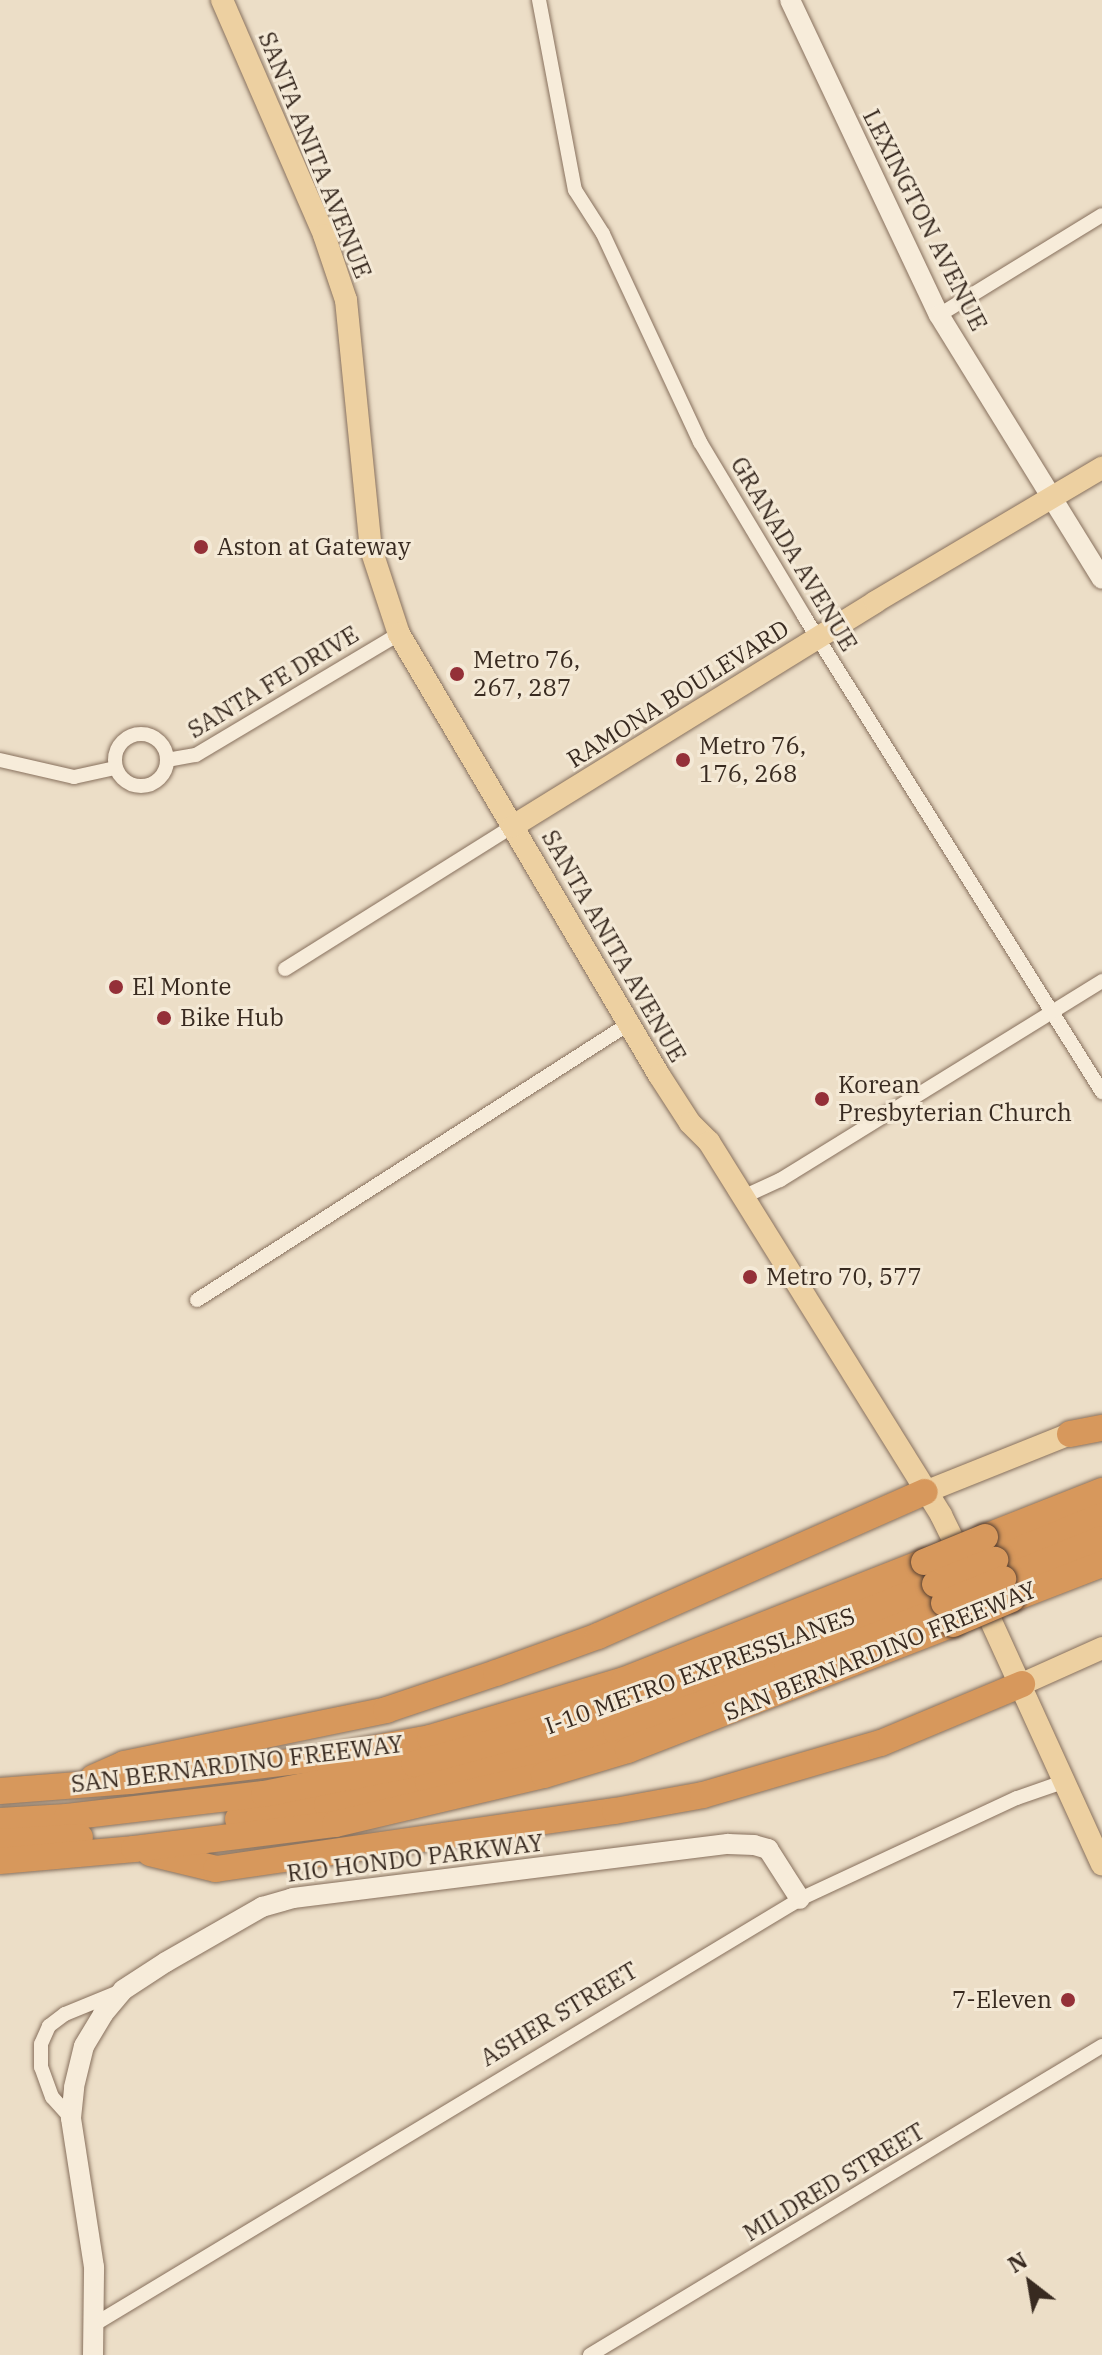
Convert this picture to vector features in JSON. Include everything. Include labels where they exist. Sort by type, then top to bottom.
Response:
[{"type":"highway","points":[[1070,1434],[1102,1425]]},
{"type":"highway","name":"SAN BERNARDINO FREEWAY","points":[[0,1861],[134,1849],[335,1824],[544,1775],[628,1750],[939,1593],[999,1569],[1102,1491]]},
{"type":"highway","points":[[75,1786],[124,1764],[386,1710],[496,1673],[598,1636],[925,1492]]},
{"type":"highway","points":[[999,1569],[1102,1516]]},
{"type":"highway","points":[[999,1569],[1102,1539]]},
{"type":"highway","name":"SAN BERNARDINO FREEWAY","points":[[0,1791],[75,1786],[322,1758],[430,1738],[624,1680],[939,1593],[999,1569],[1102,1564]]},
{"type":"highway","name":"I-10 METRO EXPRESSLANES","points":[[0,1821],[67,1817],[264,1794],[414,1764],[564,1723],[939,1593]]},
{"type":"highway","name":"I-10 METRO EXPRESSLANES","points":[[0,1842],[194,1826],[327,1805],[428,1782],[649,1720],[787,1669],[939,1593]]},
{"type":"highway","points":[[134,1849],[216,1869],[615,1811],[703,1795],[881,1743],[1022,1684]]},
{"type":"main road","name":"SANTA ANITA AVENUE","points":[[222,0],[324,235],[346,300],[371,549],[399,634],[659,1075],[690,1123],[709,1142],[941,1515],[1022,1684],[1102,1865]]},
{"type":"main road","name":"RAMONA BOULEVARD","points":[[513,826],[819,637],[1102,468]]},
{"type":"main road","points":[[925,1492],[1070,1434]]},
{"type":"main road","points":[[1022,1684],[1102,1648]]},
{"type":"street","name":"GRANADA AVENUE","points":[[539,0],[575,190],[603,234],[700,442],[1102,1092]]},
{"type":"street","name":"LEXINGTON AVENUE","points":[[790,0],[939,315],[1102,579]]},
{"type":"street","points":[[939,315],[1102,215]]},
{"type":"street","name":"SANTA FE DRIVE","points":[[167,760],[196,755],[399,634]]},
{"type":"street","points":[[141,733],[156,739],[167,760],[162,776],[141,787],[125,781],[115,768],[119,744],[141,733]]},
{"type":"street","points":[[0,760],[74,777],[115,768]]},
{"type":"street","name":"RAMONA BOULEVARD","points":[[285,969],[513,826]]},
{"type":"street","points":[[743,1197],[780,1180],[1102,981]]},
{"type":"street","points":[[197,1300],[630,1023]]},
{"type":"street","name":"ASHER STREET","points":[[95,2324],[800,1899],[1017,1798],[1066,1781]]},
{"type":"street","name":"RIO HONDO PARKWAY","points":[[93,2355],[94,2267],[71,2118],[84,2046],[123,1990],[262,1907],[293,1898],[358,1888],[728,1844],[768,1849],[800,1899]]},
{"type":"street","points":[[71,2118],[52,2097],[41,2067],[41,2044],[49,2026],[65,2014],[123,1990]]},
{"type":"street","name":"MILDRED STREET","points":[[590,2355],[1102,2046]]},
{"type":"place","name":"Aston at Gateway","points":[[201,547]]},
{"type":"place","name":"Metro 76, 267, 287","points":[[457,674]]},
{"type":"place","name":"Metro 76, 176, 268","points":[[683,760]]},
{"type":"place","name":"El Monte","points":[[116,987]]},
{"type":"place","name":"Bike Hub","points":[[164,1018]]},
{"type":"place","name":"Korean Presbyterian Church","points":[[822,1099]]},
{"type":"place","name":"Metro 70, 577","points":[[750,1277]]},
{"type":"place","name":"7-Eleven","points":[[1068,2000]]}]
